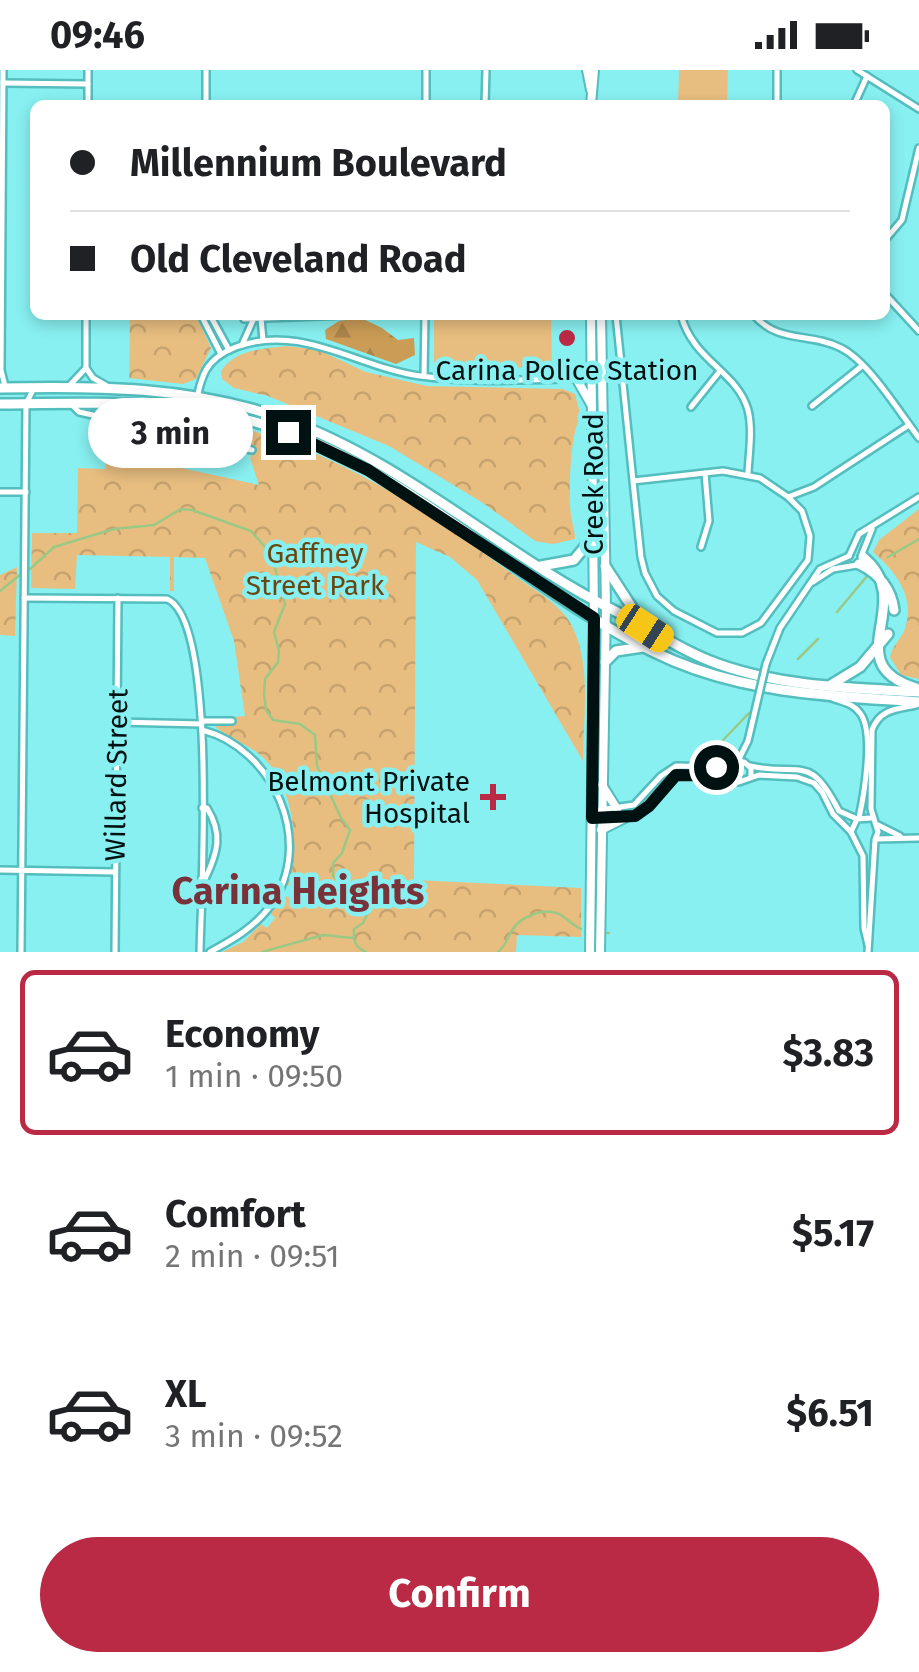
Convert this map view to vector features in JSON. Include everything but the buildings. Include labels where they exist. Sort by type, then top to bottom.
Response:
[{"type":"highway","points":[[6,388],[107,386],[198,396],[282,418],[347,446],[606,607],[667,642],[716,664],[828,692],[919,703]]},
{"type":"highway","points":[[0,404],[147,403],[196,409],[269,426],[350,460],[448,520],[565,603],[646,647],[724,678],[781,691],[919,690]]},
{"type":"highway","points":[[541,566],[574,560],[593,537]]},
{"type":"highway","points":[[859,560],[881,569],[892,583],[898,598],[898,622],[885,654],[886,667],[896,681],[919,690]]},
{"type":"highway","points":[[828,692],[866,661],[885,640],[892,622],[893,603],[888,590],[859,560]]},
{"type":"highway","points":[[605,566],[645,628]]},
{"type":"highway","points":[[605,662],[621,650],[646,647]]},
{"type":"main road","points":[[590,70],[591,100]]},
{"type":"main road","name":"Creek Road","points":[[591,320],[596,814],[590,922],[600,952]]},
{"type":"main road","name":"Creek Road","points":[[590,952],[600,927],[601,830],[596,814],[602,785],[606,607],[601,320]]},
{"type":"main road","points":[[576,378],[592,406]]},
{"type":"main road","points":[[602,785],[610,792],[617,809]]},
{"type":"main road","points":[[601,830],[625,818]]},
{"type":"street","points":[[3,70],[0,371],[6,388],[26,404]]},
{"type":"street","points":[[88,70],[88,100]]},
{"type":"street","points":[[206,70],[206,100]]},
{"type":"street","points":[[426,70],[426,100]]},
{"type":"street","points":[[486,70],[486,100]]},
{"type":"street","points":[[777,70],[777,100]]},
{"type":"street","points":[[857,70],[919,109]]},
{"type":"street","points":[[856,100],[867,76]]},
{"type":"street","points":[[3,83],[88,84]]},
{"type":"street","points":[[890,234],[902,220],[919,148]]},
{"type":"street","points":[[908,195],[919,197]]},
{"type":"street","points":[[890,299],[919,331]]},
{"type":"street","points":[[86,320],[86,368],[93,378],[107,386]]},
{"type":"street","points":[[204,320],[221,354]]},
{"type":"street","points":[[213,320],[229,350]]},
{"type":"street","points":[[242,345],[257,320]]},
{"type":"street","points":[[258,320],[263,340]]},
{"type":"street","points":[[424,376],[425,320]]},
{"type":"street","points":[[617,320],[633,481],[641,556],[650,586],[674,611],[724,634],[742,634],[761,623],[808,560],[807,522],[788,497],[770,483],[748,474],[705,473],[633,481]]},
{"type":"street","points":[[683,320],[696,349],[739,390],[748,411],[748,474]]},
{"type":"street","points":[[760,320],[787,338],[840,347],[862,366],[919,438]]},
{"type":"street","points":[[192,436],[207,369],[221,354],[263,340],[312,342],[372,365],[424,376],[602,378]]},
{"type":"street","points":[[812,406],[862,366]]},
{"type":"street","points":[[68,387],[86,368]]},
{"type":"street","points":[[692,407],[720,371]]},
{"type":"street","points":[[21,952],[26,404],[34,388]]},
{"type":"street","points":[[71,403],[77,411],[252,450]]},
{"type":"street","points":[[788,497],[814,487],[909,426]]},
{"type":"street","points":[[702,547],[709,521],[705,473]]},
{"type":"street","points":[[0,492],[26,492]]},
{"type":"street","points":[[751,776],[748,742],[766,664],[780,628],[824,566],[851,554],[856,538],[919,498]]},
{"type":"street","points":[[810,584],[832,569],[859,560],[874,526]]},
{"type":"street","points":[[851,554],[859,560]]},
{"type":"street","points":[[851,554],[859,560]]},
{"type":"street","points":[[24,598],[166,599],[176,603],[181,611],[195,654],[202,725],[200,952]]},
{"type":"street","name":"Willard Street","points":[[114,952],[118,598]]},
{"type":"street","points":[[828,692],[855,707],[864,721],[866,780],[851,832]]},
{"type":"street","points":[[902,838],[872,818],[873,727],[886,712],[919,703]]},
{"type":"street","points":[[117,722],[202,725],[232,721]]},
{"type":"street","points":[[202,725],[248,755],[273,783],[288,828],[287,868],[274,901],[244,934],[210,952]]},
{"type":"street","points":[[732,776],[748,742]]},
{"type":"street","points":[[596,814],[625,818],[645,810],[668,781],[680,774],[719,770],[736,763],[812,774],[829,788],[839,811],[872,818]]},
{"type":"street","points":[[596,814],[638,803],[676,766],[719,770],[742,782],[751,776],[809,780],[822,792],[836,819],[851,832],[864,859],[868,948]]},
{"type":"street","points":[[201,879],[206,879],[216,858],[218,839],[210,814],[202,808]]},
{"type":"street","points":[[868,948],[872,940],[878,825]]},
{"type":"street","points":[[856,842],[919,838]]},
{"type":"street","points":[[0,870],[115,872]]},
{"type":"green space","points":[[679,70],[728,70],[727,100],[678,100]]},
{"type":"green space","points":[[130,320],[198,320],[211,348],[196,379],[183,384],[129,378]]},
{"type":"green space","points":[[365,320],[398,340],[414,338],[415,355],[396,364],[326,339],[325,330],[339,321]]},
{"type":"green space","points":[[434,320],[551,320],[552,368],[434,366]]},
{"type":"green space","points":[[287,346],[318,350],[366,372],[427,386],[563,389],[575,394],[581,417],[574,435],[570,479],[575,539],[553,544],[535,541],[483,503],[389,446],[268,396],[234,388],[222,379],[221,371],[234,358],[259,349]]},
{"type":"green space","name":"Gaffney Street Park","points":[[219,422],[300,447],[375,483],[481,551],[567,618],[578,642],[584,675],[583,761],[477,580],[450,557],[416,542],[414,880],[581,888],[581,937],[517,935],[516,952],[222,952],[243,942],[261,924],[267,928],[275,918],[270,913],[282,896],[289,897],[292,887],[286,884],[293,833],[287,797],[271,766],[214,725],[233,725],[233,717],[245,716],[234,641],[205,558],[174,557],[174,591],[170,591],[170,557],[77,555],[75,589],[31,588],[32,533],[77,533],[78,468],[105,469],[109,452],[159,463],[165,438],[168,439],[163,464],[259,485],[250,458],[254,449],[212,439]]},
{"type":"green space","points":[[919,509],[919,679],[901,675],[890,657],[905,629],[908,606],[896,576],[873,552],[879,540]]},
{"type":"green space","points":[[17,567],[15,636],[0,635],[0,575]]},
{"type":"waterway","points":[[30,569],[54,547],[114,529],[154,525],[181,509],[251,531],[271,554],[285,604],[274,632],[278,662],[265,679],[266,710],[273,720],[300,724],[315,735],[317,766],[350,830],[342,853],[333,863],[333,876],[367,902],[370,909],[363,923],[354,929],[356,943],[366,952]]},
{"type":"waterway","points":[[888,557],[919,539]]},
{"type":"waterway","points":[[0,591],[21,574]]},
{"type":"waterway","points":[[837,612],[868,575]]},
{"type":"waterway","points":[[798,659],[818,639]]},
{"type":"waterway","points":[[704,760],[749,713]]},
{"type":"waterway","points":[[498,952],[520,922],[540,912],[561,915],[581,929]]},
{"type":"waterway","points":[[262,952],[323,935],[353,938]]},
{"type":"place","name":"Carina Police Station","points":[[567,338]]},
{"type":"place","name":"Belmont Private Hospital","points":[[493,797]]},
{"type":"district","name":"Carina Heights","points":[[298,891]]},
{"type":"route","points":[[288,432],[368,470],[448,520],[565,603],[594,618],[592,818],[635,816],[676,775],[732,776],[734,764],[716,767]]}]
